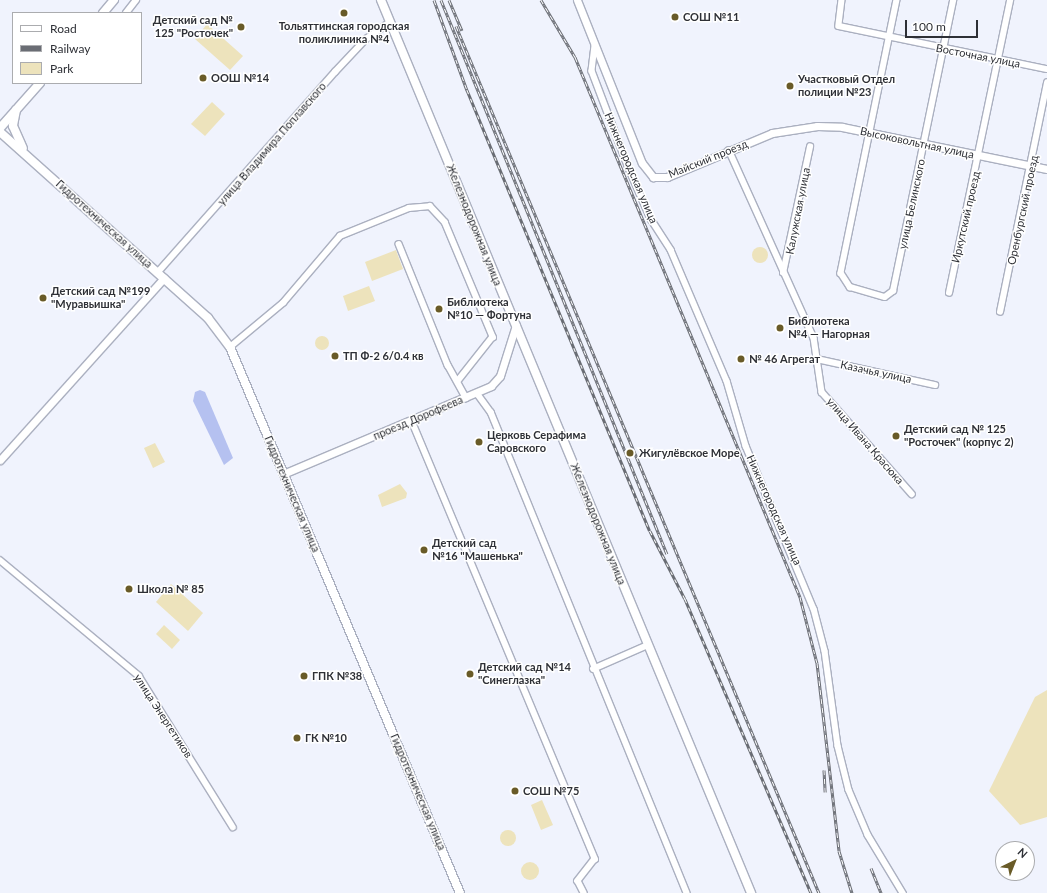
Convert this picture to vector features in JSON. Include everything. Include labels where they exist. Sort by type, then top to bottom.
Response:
[{"type":"main road","points":[[104,12],[114,0]]},
{"type":"main road","name":"Железнодорожная улица","points":[[381,0],[751,893]]},
{"type":"main road","points":[[31,160],[0,128],[39,84]]},
{"type":"main road","points":[[16,110],[15,138],[31,160]]},
{"type":"main road","points":[[0,132],[31,160]]},
{"type":"main road","points":[[0,141],[31,160]]},
{"type":"main road","name":"Гидротехническая улица","points":[[31,160],[208,318],[230,347],[460,893]]},
{"type":"street","points":[[127,12],[136,0]]},
{"type":"street","name":"Нижнегородская улица","points":[[577,0],[595,46],[592,71],[628,166],[651,219],[671,250],[724,374],[746,446],[801,570],[825,651],[838,746],[849,790],[868,835],[903,893]]},
{"type":"street","name":"Восточная улица","points":[[842,0],[839,26],[1000,61],[1047,69]]},
{"type":"street","points":[[869,133],[897,0]]},
{"type":"street","name":"улица Белинского","points":[[869,133],[840,273],[850,287],[866,293],[886,297],[893,291],[925,145],[953,0]]},
{"type":"street","name":"Иркутский проезд","points":[[949,292],[1000,61],[1010,0]]},
{"type":"street","name":"улица Владимира Поплавского","points":[[0,460],[161,275],[334,72],[366,39],[390,22]]},
{"type":"street","name":"Майский проезд","points":[[595,46],[648,174],[667,176],[729,150],[785,130]]},
{"type":"street","name":"Оренбургский проезд","points":[[1000,312],[1033,166],[1047,83]]},
{"type":"street","name":"Высоковольтная улица","points":[[785,130],[836,127],[1047,169]]},
{"type":"street","name":"Калужская улица","points":[[783,274],[810,147]]},
{"type":"street","name":"улица Ивана Красюка","points":[[729,150],[783,274],[814,338],[822,392],[828,401],[912,494]]},
{"type":"street","points":[[230,347],[283,303],[340,236],[409,208],[430,206],[445,222],[493,337],[459,380]]},
{"type":"street","points":[[399,244],[448,365],[459,380],[466,398]]},
{"type":"street","name":"проезд Дорофеева","points":[[283,474],[412,421],[491,386],[500,376],[516,325]]},
{"type":"street","name":"Казачья улица","points":[[817,359],[935,385]]},
{"type":"street","points":[[477,393],[491,412],[593,669],[687,893]]},
{"type":"street","points":[[412,421],[595,859],[578,881],[584,893]]},
{"type":"street","name":"улица Энергетиков","points":[[0,560],[139,676],[233,827]]},
{"type":"street","points":[[593,669],[648,645]]},
{"type":"green space","points":[[207,24],[243,56],[230,70],[195,39]]},
{"type":"green space","points":[[212,102],[225,114],[205,136],[191,124]]},
{"type":"green space","points":[[757,247],[763,247],[768,252],[766,261],[763,263],[757,263],[752,258],[752,252]]},
{"type":"green space","points":[[396,250],[403,269],[372,281],[365,262]]},
{"type":"green space","points":[[369,286],[375,301],[348,311],[343,296]]},
{"type":"green space","points":[[319,336],[325,336],[329,340],[329,346],[325,350],[319,350],[315,346],[315,340]]},
{"type":"green space","points":[[155,443],[165,462],[153,468],[144,448]]},
{"type":"green space","points":[[400,484],[407,493],[406,498],[382,507],[378,495]]},
{"type":"green space","points":[[171,584],[203,613],[188,631],[156,602]]},
{"type":"green space","points":[[164,625],[180,640],[172,649],[156,634]]},
{"type":"green space","points":[[1047,690],[1047,817],[1020,825],[989,791],[1035,697]]},
{"type":"green space","points":[[542,800],[553,825],[541,830],[531,805]]},
{"type":"green space","points":[[508,830],[514,832],[516,838],[514,844],[508,846],[502,844],[500,838],[502,832]]},
{"type":"green space","points":[[530,862],[536,865],[539,871],[536,877],[530,880],[524,877],[521,871],[524,865]]},
{"type":"water","points":[[200,390],[205,392],[233,458],[224,465],[193,401],[195,392]]},
{"type":"railway","points":[[434,0],[467,90],[650,531],[685,599],[811,893]]},
{"type":"railway","points":[[441,0],[667,554]]},
{"type":"railway","points":[[449,0],[462,30]]},
{"type":"railway","points":[[541,0],[575,57],[800,597],[817,663],[839,851],[852,893]]},
{"type":"railway","points":[[456,26],[819,893]]},
{"type":"railway","points":[[824,770],[825,792]]},
{"type":"railway","points":[[871,868],[881,893]]},
{"type":"place","name":"Тольяттинская городская поликлиника №4","points":[[344,13]]},
{"type":"place","name":"СОШ №11","points":[[675,17]]},
{"type":"place","name":"Детский сад № 125 \"Росточек\"","points":[[241,27]]},
{"type":"place","name":"ООШ №14","points":[[203,78]]},
{"type":"place","name":"Участковый Отдел полиции №23","points":[[790,86]]},
{"type":"place","name":"Детский сад №199 \"Муравьишка\"","points":[[43,298]]},
{"type":"place","name":"Библиотека №10 — Фортуна","points":[[439,309]]},
{"type":"place","name":"Библиотека №4 — Нагорная","points":[[780,328]]},
{"type":"place","name":"ТП Ф-2 6/0.4 кв","points":[[335,356]]},
{"type":"place","name":"№ 46 Агрегат","points":[[741,359]]},
{"type":"place","name":"Детский сад № 125 \"Росточек\" (корпус 2)","points":[[896,436]]},
{"type":"place","name":"Церковь Серафима Саровского","points":[[479,442]]},
{"type":"place","name":"Жигулёвское Море","points":[[630,453]]},
{"type":"place","name":"Детский сад №16 \"Машенька\"","points":[[424,550]]},
{"type":"place","name":"Школа № 85","points":[[129,589]]},
{"type":"place","name":"Детский сад №14 \"Синеглазка\"","points":[[470,674]]},
{"type":"place","name":"ГПК №38","points":[[304,676]]},
{"type":"place","name":"ГК №10","points":[[297,738]]},
{"type":"place","name":"СОШ №75","points":[[515,791]]}]
